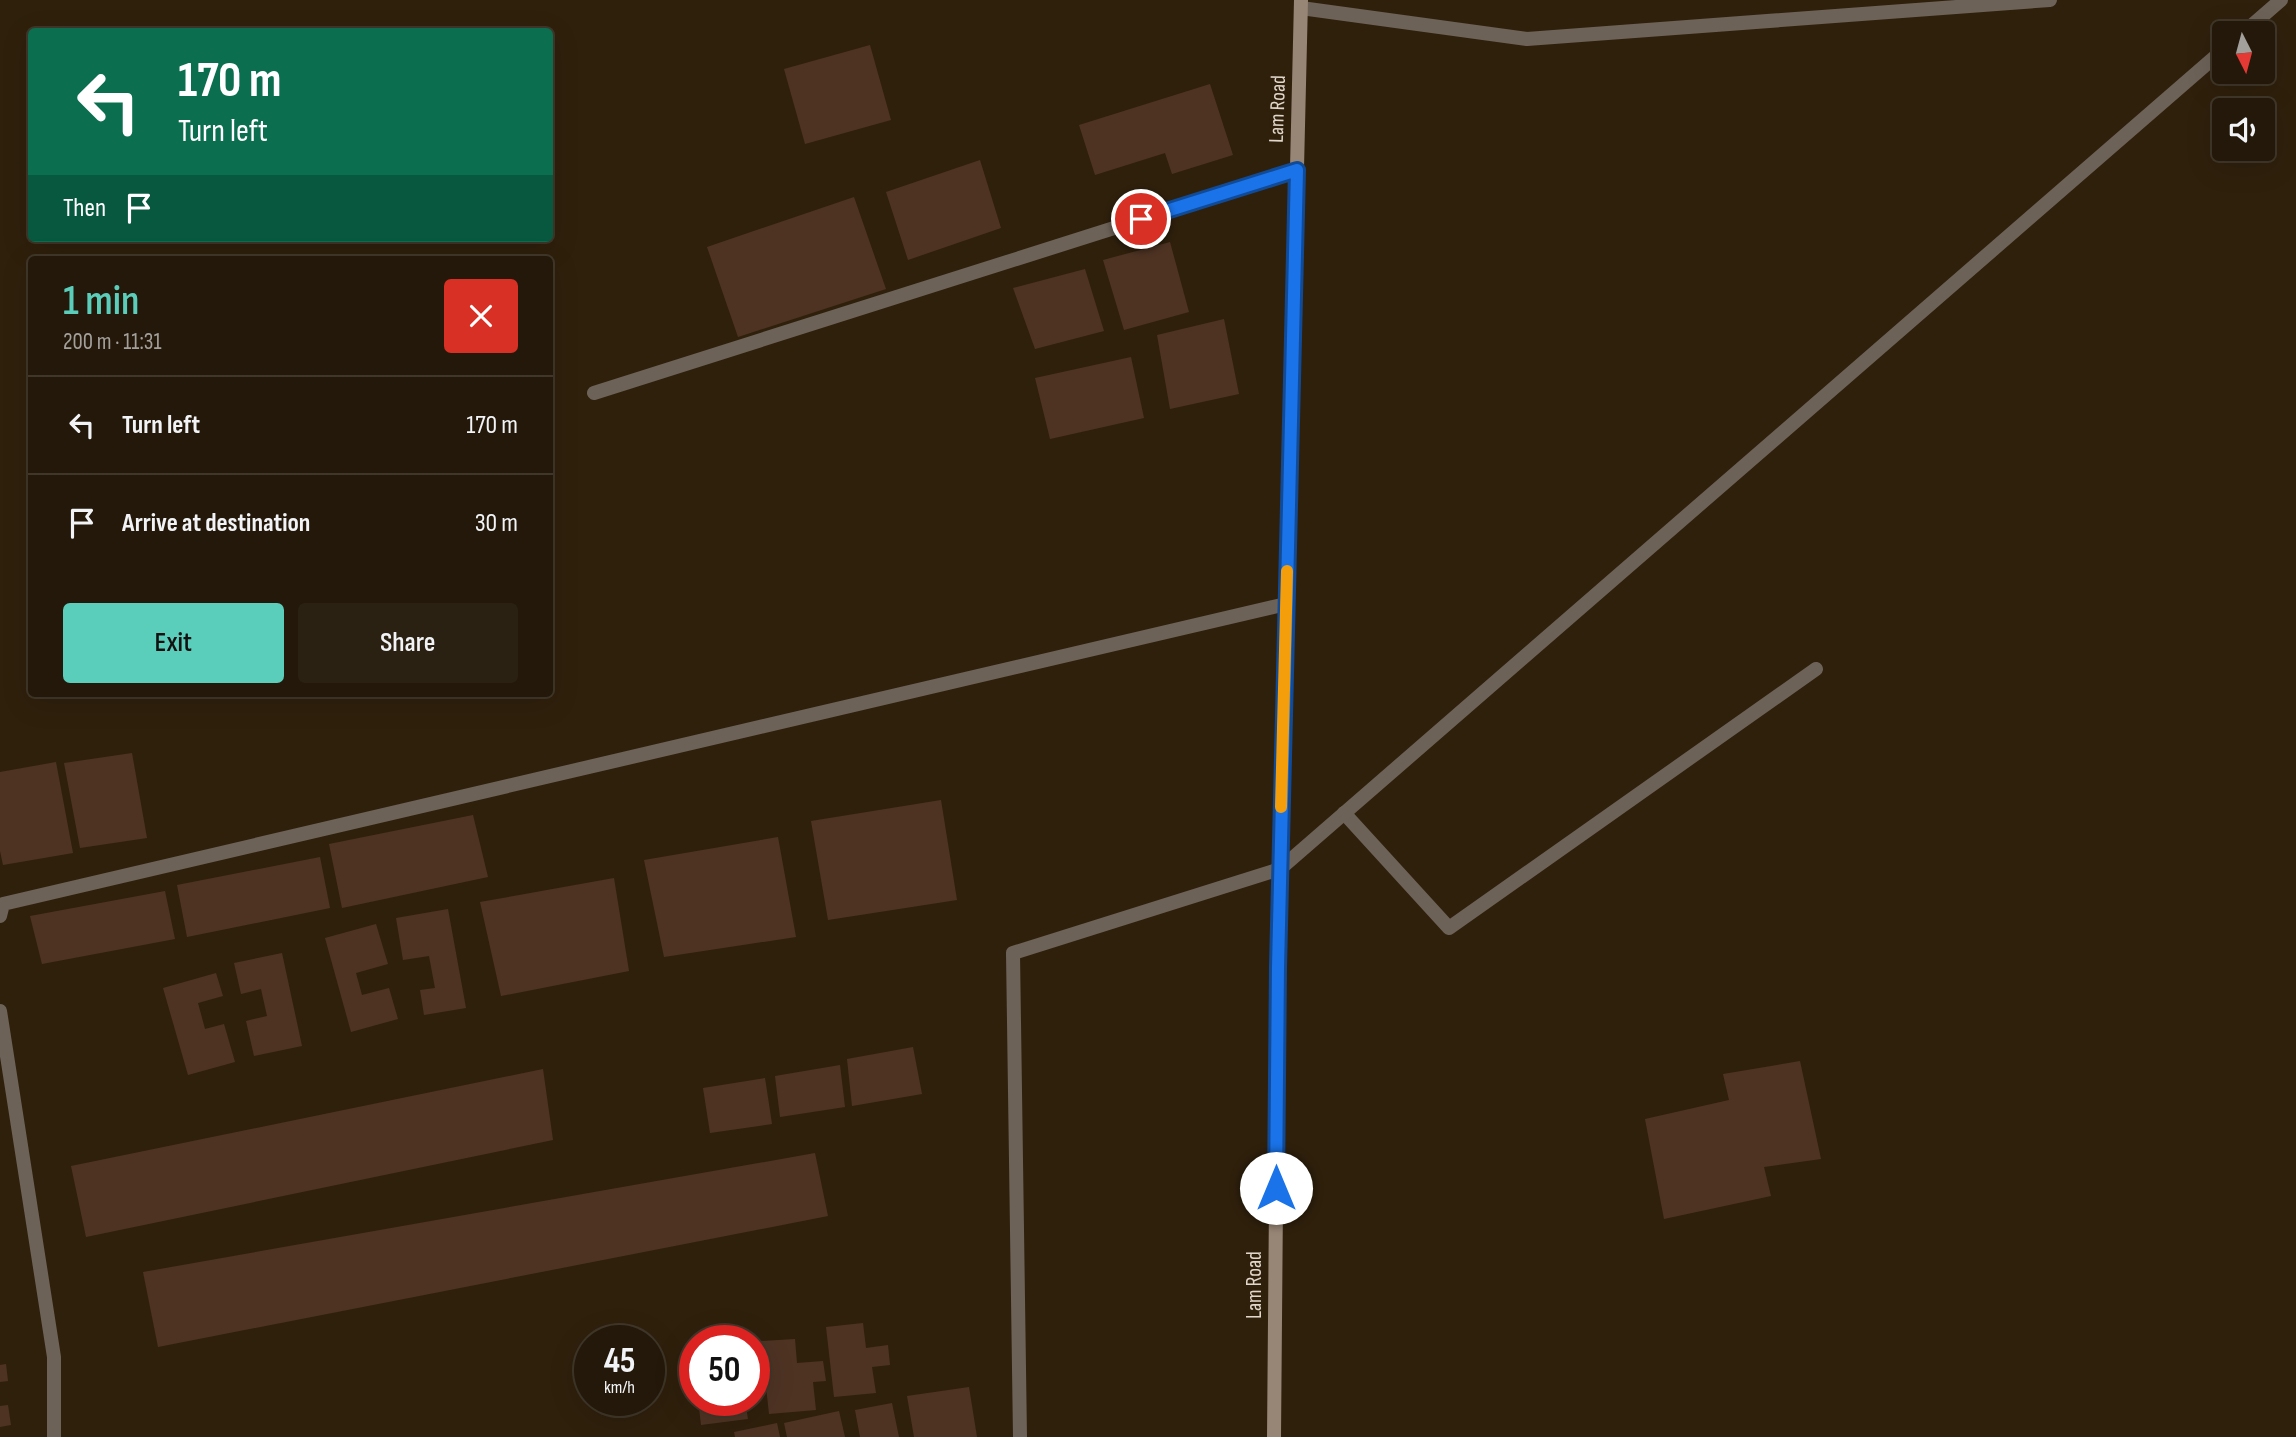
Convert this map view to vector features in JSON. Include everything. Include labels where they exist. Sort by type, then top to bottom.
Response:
[{"type":"main road","name":"Lam Road","points":[[1274,1437],[1280,869],[1301,4]]},
{"type":"street","points":[[1301,4],[1527,39],[2050,0]]},
{"type":"street","points":[[2257,21],[2281,0]]},
{"type":"street","points":[[1020,1437],[1013,953],[1280,869],[2212,59]]},
{"type":"street","points":[[594,393],[1297,170]]},
{"type":"street","points":[[0,916],[3,904],[1286,604]]},
{"type":"street","points":[[1344,813],[1449,928],[1816,668]]},
{"type":"street","points":[[0,1011],[54,1357],[54,1437]]},
{"type":"building","points":[[870,45],[891,120],[805,144],[784,69]]},
{"type":"building","points":[[1210,84],[1233,155],[1172,174],[1165,153],[1095,175],[1079,125]]},
{"type":"building","points":[[980,160],[1001,228],[908,260],[886,192]]},
{"type":"building","points":[[854,197],[886,289],[738,337],[707,247]]},
{"type":"building","points":[[1170,242],[1189,312],[1124,330],[1103,260]]},
{"type":"building","points":[[1085,269],[1104,331],[1035,349],[1013,288]]},
{"type":"building","points":[[1224,319],[1239,394],[1170,409],[1157,335]]},
{"type":"building","points":[[1131,357],[1144,418],[1050,439],[1035,378]]},
{"type":"building","points":[[132,753],[147,838],[80,848],[64,763]]},
{"type":"building","points":[[56,762],[73,853],[3,865],[0,851],[0,772]]},
{"type":"building","points":[[941,800],[957,900],[828,920],[811,821]]},
{"type":"building","points":[[473,815],[488,877],[342,908],[329,844]]},
{"type":"building","points":[[778,837],[796,937],[664,957],[644,860]]},
{"type":"building","points":[[320,857],[330,908],[187,937],[177,885]]},
{"type":"building","points":[[614,878],[629,971],[501,996],[480,902]]},
{"type":"building","points":[[165,891],[175,939],[42,964],[30,916]]},
{"type":"building","points":[[448,909],[466,1008],[424,1015],[420,990],[435,988],[429,956],[403,960],[396,918]]},
{"type":"building","points":[[376,924],[388,964],[356,973],[362,995],[389,988],[398,1019],[351,1032],[325,938]]},
{"type":"building","points":[[282,953],[302,1046],[254,1056],[246,1021],[267,1016],[261,989],[241,994],[234,963]]},
{"type":"building","points":[[216,973],[223,996],[198,1003],[205,1029],[224,1024],[235,1062],[188,1075],[163,988]]},
{"type":"building","points":[[913,1047],[922,1094],[852,1106],[847,1059]]},
{"type":"building","points":[[1800,1061],[1821,1159],[1764,1167],[1771,1196],[1664,1219],[1645,1119],[1729,1100],[1723,1074]]},
{"type":"building","points":[[840,1065],[845,1107],[780,1117],[775,1076]]},
{"type":"building","points":[[543,1069],[553,1140],[86,1237],[71,1166]]},
{"type":"building","points":[[765,1078],[772,1124],[710,1133],[703,1088]]},
{"type":"building","points":[[815,1153],[828,1216],[158,1347],[143,1272]]},
{"type":"building","points":[[863,1323],[866,1348],[888,1345],[890,1365],[872,1367],[876,1393],[834,1397],[826,1327]]},
{"type":"building","points":[[795,1339],[797,1363],[823,1361],[826,1381],[813,1382],[816,1410],[770,1414],[770,1340]]},
{"type":"building","points":[[6,1364],[8,1381],[0,1382],[0,1365]]},
{"type":"building","points":[[969,1387],[977,1437],[914,1437],[907,1396]]},
{"type":"building","points":[[892,1403],[899,1437],[860,1437],[855,1410]]},
{"type":"building","points":[[8,1405],[11,1425],[0,1427],[0,1406]]},
{"type":"building","points":[[839,1411],[845,1437],[787,1437],[784,1423]]},
{"type":"building","points":[[700,1416],[748,1416],[748,1419],[701,1425]]},
{"type":"building","points":[[777,1423],[780,1437],[735,1437],[734,1432]]},
{"type":"slow traffic","points":[[1281,807],[1287,571]]},
{"type":"route","points":[[1141,219],[1297,170],[1278,967],[1276,1188]]}]
